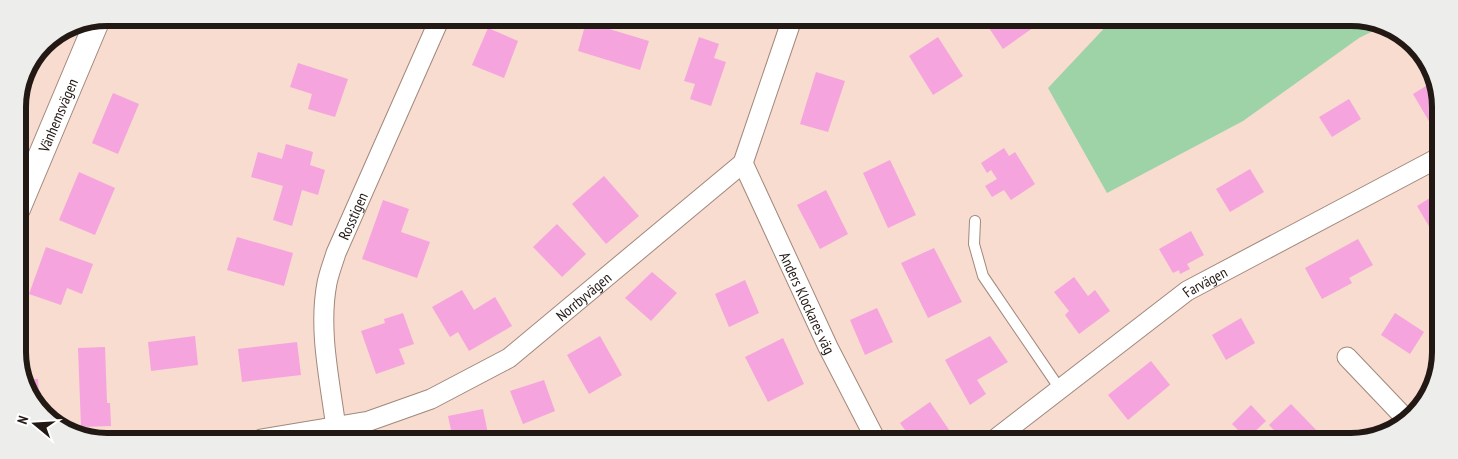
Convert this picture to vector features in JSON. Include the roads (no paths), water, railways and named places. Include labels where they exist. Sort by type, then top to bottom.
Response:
[{"type":"street","name":"Rosstigen","points":[[336,428],[324,337],[324,308],[327,282],[336,253],[436,26]]},
{"type":"street","points":[[743,163],[790,26]]},
{"type":"street","name":"Vänhemsvägen","points":[[26,190],[94,28]]},
{"type":"street","name":"Farvägen","points":[[1003,433],[1187,291],[1432,161]]},
{"type":"street","name":"Norrbyvägen","points":[[302,433],[369,421],[431,399],[509,358],[743,163]]},
{"type":"street","name":"Anders Klockares väg","points":[[743,163],[828,347],[872,433]]},
{"type":"street","points":[[1348,357],[1402,414]]},
{"type":"lane","points":[[975,221],[974,244],[983,276],[1060,389]]}]
